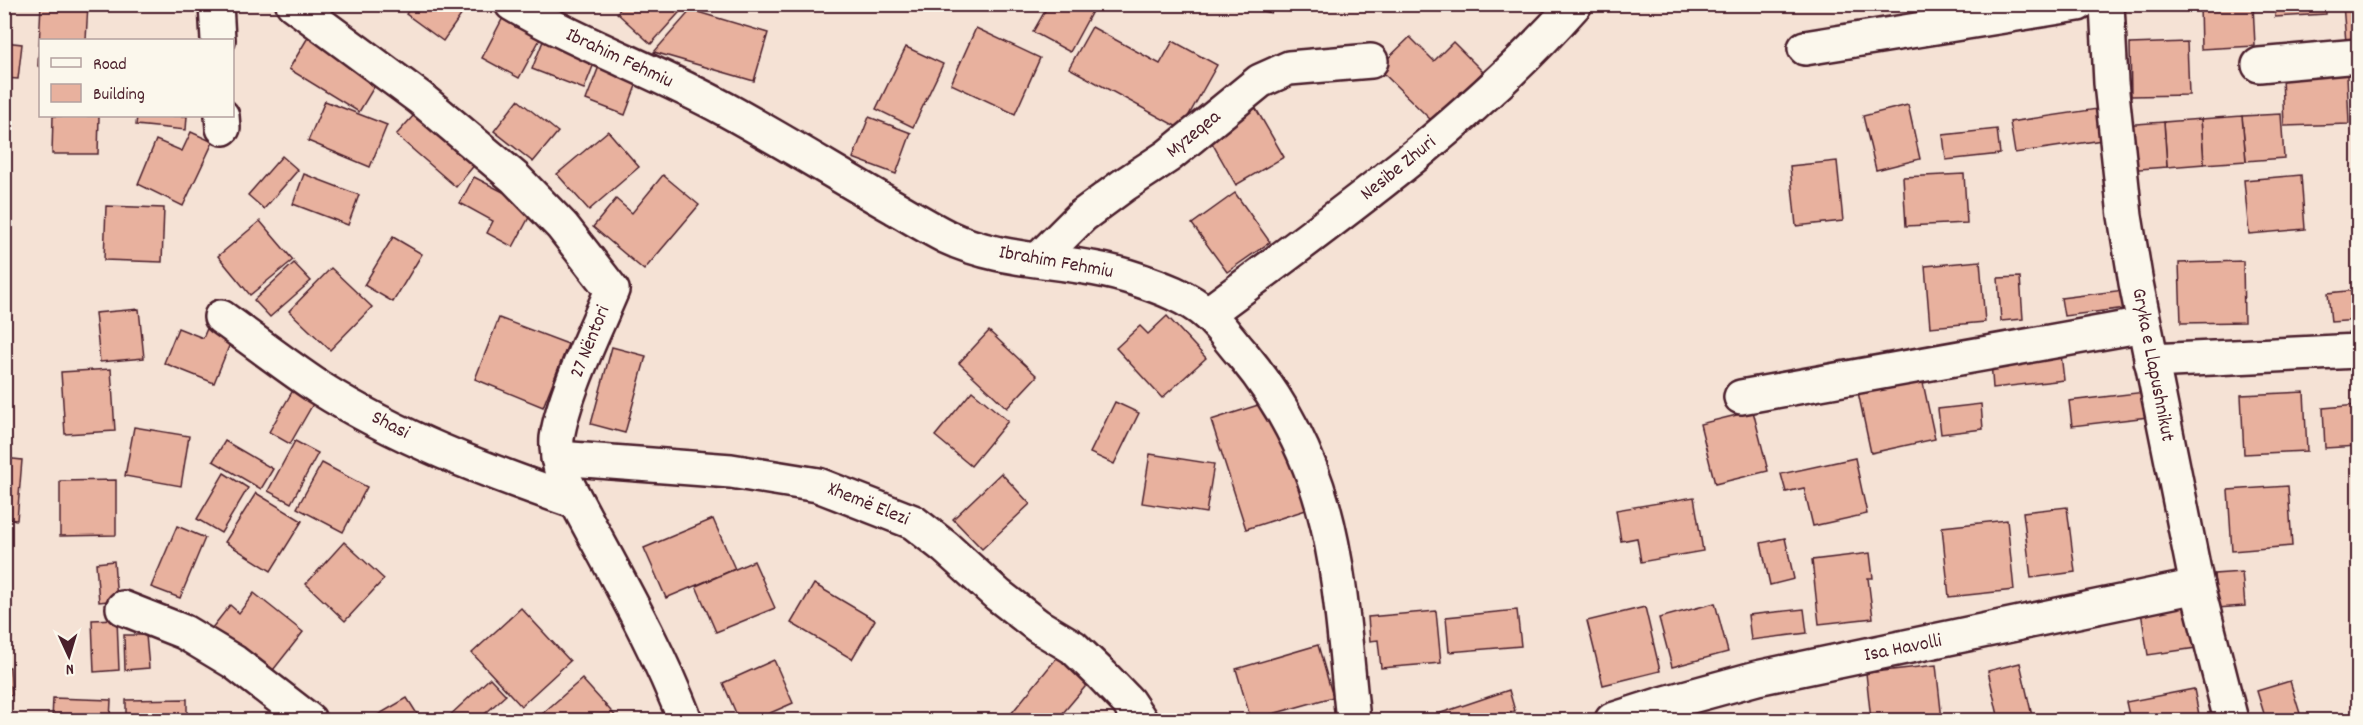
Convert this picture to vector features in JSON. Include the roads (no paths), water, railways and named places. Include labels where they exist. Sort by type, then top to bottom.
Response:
[{"type":"street","points":[[216,4],[218,39]]},
{"type":"street","name":"27 Nëntori","points":[[293,4],[420,98],[471,139],[562,226],[612,290],[563,415],[557,439],[558,458],[562,474],[576,502],[633,604],[685,720]]},
{"type":"street","name":"Ibrahim Fehmiu","points":[[512,4],[583,42],[725,109],[948,237],[993,253],[1085,266],[1135,278],[1182,297],[1207,314],[1261,377],[1291,424],[1312,469],[1330,529],[1342,598],[1353,720]]},
{"type":"street","name":"Nesibe Zhuri","points":[[1207,314],[1424,150],[1545,39],[1575,4]]},
{"type":"street","points":[[1805,48],[2078,4]]},
{"type":"street","name":"Gryka e Llapushnikut","points":[[2107,4],[2111,83],[2125,216],[2151,362],[2197,586],[2231,720]]},
{"type":"street","points":[[2259,65],[2358,56]]},
{"type":"street","name":"Myzeqea","points":[[1040,260],[1082,216],[1168,156],[1260,81],[1289,68],[1371,61]]},
{"type":"street","name":"Shasi","points":[[221,317],[318,387],[390,427],[470,464],[576,502]]},
{"type":"street","points":[[1741,397],[2144,325]]},
{"type":"street","points":[[2151,362],[2358,351]]},
{"type":"street","name":"Xhemë Elezi","points":[[558,458],[731,471],[818,485],[913,522],[1038,627],[1073,647],[1128,702],[1140,720]]},
{"type":"street","name":"Isa Havolli","points":[[1612,720],[1757,678],[2197,586]]},
{"type":"street","points":[[123,608],[184,632],[234,662],[309,720]]}]
